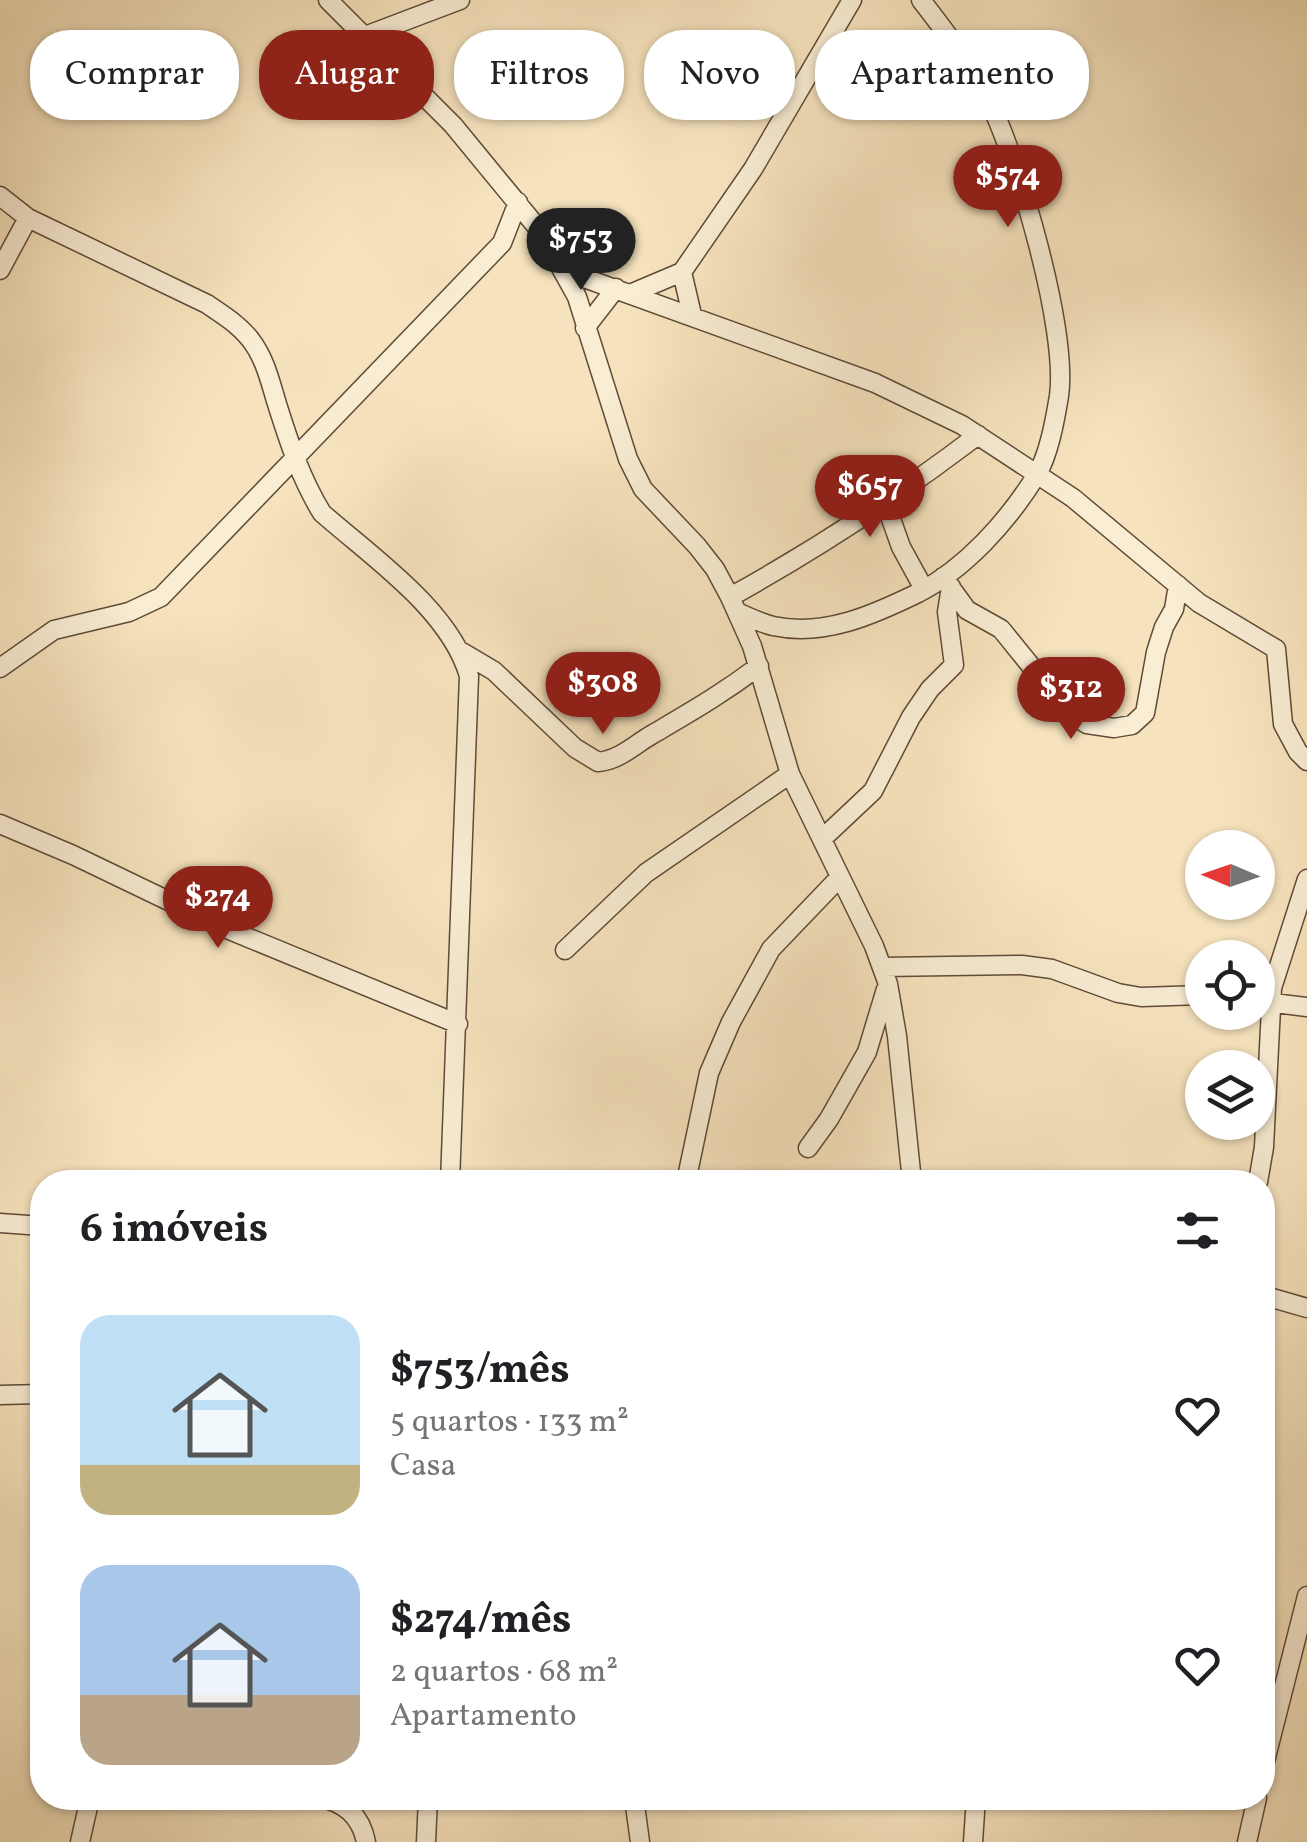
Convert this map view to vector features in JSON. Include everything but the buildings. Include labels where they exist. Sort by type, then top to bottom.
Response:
[{"type":"street","points":[[328,0],[358,30]]},
{"type":"street","points":[[380,30],[460,0]]},
{"type":"street","points":[[585,328],[623,291],[682,272],[753,169],[852,0]]},
{"type":"street","points":[[734,604],[773,626],[817,628],[855,622],[947,582],[1038,473],[1060,392],[1057,337],[1021,183],[988,100],[921,0]]},
{"type":"street","points":[[434,106],[518,202],[565,271],[577,297],[628,459],[643,490],[706,557],[734,604],[759,666],[790,774],[885,975],[897,1036],[911,1170]]},
{"type":"street","points":[[0,196],[28,218],[207,304],[231,320],[251,340],[267,368],[294,456],[322,513],[443,624],[462,652],[469,676],[451,1170]]},
{"type":"street","points":[[0,668],[54,630],[129,612],[161,597],[502,243],[518,202]]},
{"type":"street","points":[[0,270],[28,218]]},
{"type":"street","points":[[502,243],[541,232]]},
{"type":"street","points":[[565,271],[875,384],[978,435],[1038,473],[1199,603],[1276,649],[1282,724],[1307,761]]},
{"type":"street","points":[[682,272],[692,315]]},
{"type":"street","points":[[734,604],[978,435]]},
{"type":"street","points":[[885,502],[901,547],[924,589]]},
{"type":"street","points":[[947,582],[967,610],[1001,629],[1069,713],[1087,724],[1114,728],[1132,725],[1146,712],[1156,652],[1174,609],[1178,585]]},
{"type":"street","points":[[822,839],[873,792],[930,688],[954,665],[947,582]]},
{"type":"street","points":[[1174,609],[1199,603]]},
{"type":"street","points":[[752,646],[773,626]]},
{"type":"street","points":[[462,652],[494,672],[576,748],[598,762],[624,753],[691,714],[759,666]]},
{"type":"street","points":[[565,950],[646,873],[790,774]]},
{"type":"street","points":[[0,824],[227,929],[458,1024]]},
{"type":"street","points":[[689,1170],[709,1072],[731,1022],[771,949],[840,877]]},
{"type":"street","points":[[1275,970],[1307,878]]},
{"type":"street","points":[[885,975],[1022,965],[1062,972],[1118,994],[1185,996]]},
{"type":"street","points":[[808,1148],[867,1052],[885,975]]},
{"type":"street","points":[[1275,1003],[1307,1007]]},
{"type":"street","points":[[1260,1170],[1264,1147],[1264,1030]]},
{"type":"street","points":[[0,1224],[30,1225]]},
{"type":"street","points":[[1275,1298],[1307,1308]]},
{"type":"street","points":[[0,1395],[30,1394]]},
{"type":"street","points":[[1275,1722],[1307,1596]]},
{"type":"street","points":[[80,1842],[87,1810]]},
{"type":"street","points":[[347,1810],[362,1825],[366,1842]]},
{"type":"street","points":[[426,1842],[427,1810]]},
{"type":"street","points":[[636,1810],[640,1842]]},
{"type":"street","points":[[973,1842],[975,1810]]},
{"type":"street","points":[[1248,1842],[1255,1810]]}]
